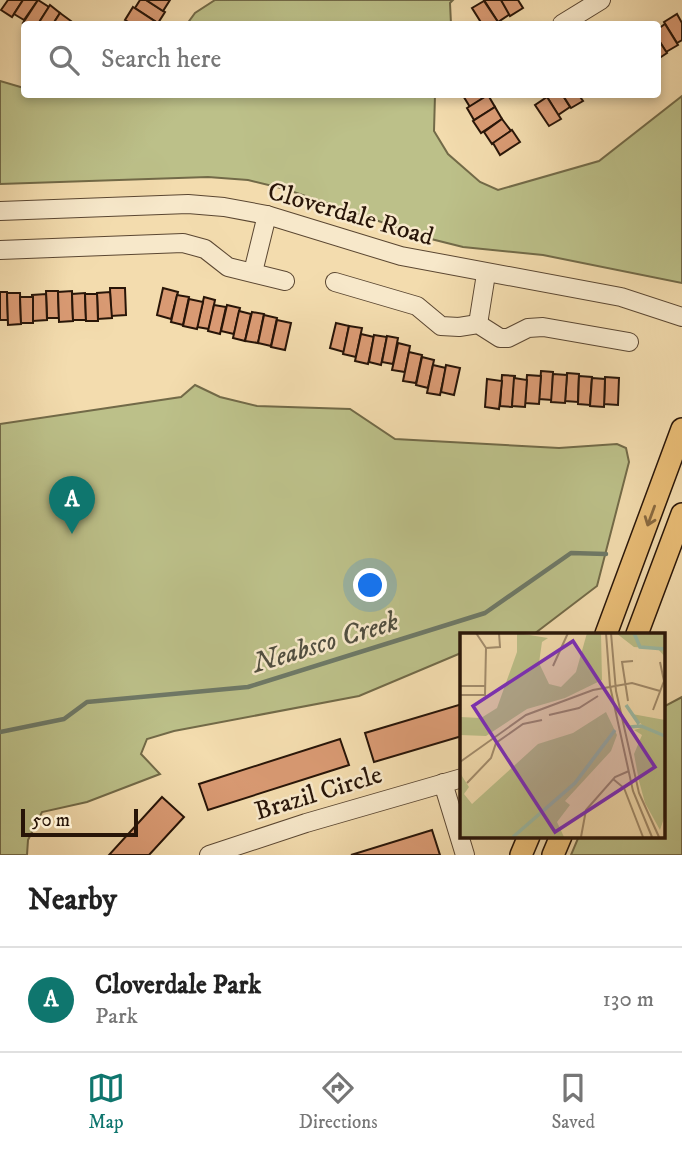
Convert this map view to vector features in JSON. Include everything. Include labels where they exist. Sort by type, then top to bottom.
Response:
[{"type":"main road","points":[[607,633],[682,429]]},
{"type":"main road","points":[[638,633],[682,514]]},
{"type":"main road","points":[[521,855],[528,838]]},
{"type":"main road","points":[[553,855],[560,838]]},
{"type":"street","points":[[567,21],[601,0]]},
{"type":"street","name":"Cloverdale Road","points":[[0,211],[188,204],[267,215],[401,256],[486,274],[621,297],[682,317]]},
{"type":"street","points":[[253,272],[267,215]]},
{"type":"street","points":[[0,250],[183,243],[205,249],[228,267],[285,281]]},
{"type":"street","points":[[478,324],[486,274]]},
{"type":"street","points":[[335,282],[416,306],[442,326],[478,324],[500,338],[508,338],[528,328],[543,327],[629,341]]},
{"type":"street","name":"Brazil Circle","points":[[209,855],[306,822],[460,778]]},
{"type":"street","points":[[443,783],[465,855]]},
{"type":"green space","points":[[215,0],[453,0],[450,3],[451,21],[189,21],[195,13]]},
{"type":"green space","points":[[0,81],[21,87],[21,98],[435,98],[434,131],[448,154],[480,182],[498,190],[599,161],[682,96],[682,283],[543,255],[463,247],[431,239],[285,189],[248,180],[208,177],[0,184]]},
{"type":"green space","points":[[195,385],[220,397],[257,406],[350,409],[395,439],[559,448],[617,444],[626,448],[629,462],[597,586],[535,633],[460,633],[460,653],[359,696],[174,731],[147,739],[141,754],[160,774],[87,802],[42,812],[28,840],[27,855],[0,855],[0,424],[181,397]]},
{"type":"green space","points":[[682,697],[682,855],[571,855],[578,838],[664,838],[664,706]]},
{"type":"building","points":[[8,0],[23,0],[12,17],[1,10]]},
{"type":"building","points":[[23,0],[38,0],[24,20],[14,14]]},
{"type":"building","points":[[38,0],[49,7],[40,21],[24,21]]},
{"type":"building","points":[[140,0],[146,0],[165,12],[159,21],[155,21],[135,8]]},
{"type":"building","points":[[146,0],[170,0],[163,11]]},
{"type":"building","points":[[484,0],[501,0],[510,14],[497,21]]},
{"type":"building","points":[[501,0],[518,0],[523,8],[510,16]]},
{"type":"building","points":[[484,1],[497,21],[480,21],[472,8]]},
{"type":"building","points":[[50,5],[60,13],[55,21],[40,21]]},
{"type":"building","points":[[133,7],[154,21],[127,21]]},
{"type":"building","points":[[60,13],[71,21],[55,21]]},
{"type":"building","points":[[677,14],[682,23],[682,40],[677,43],[664,22]]},
{"type":"building","points":[[665,24],[678,45],[666,52],[661,44],[661,27]]},
{"type":"building","points":[[661,44],[667,53],[661,57]]},
{"type":"building","points":[[464,98],[483,98],[470,107]]},
{"type":"building","points":[[483,98],[490,98],[495,107],[474,120],[467,108]]},
{"type":"building","points":[[548,98],[564,98],[570,107],[558,115]]},
{"type":"building","points":[[548,98],[561,119],[549,126],[535,105]]},
{"type":"building","points":[[565,98],[581,98],[583,101],[571,108]]},
{"type":"building","points":[[495,107],[502,119],[481,133],[473,121]]},
{"type":"building","points":[[502,119],[511,131],[492,144],[484,132]]},
{"type":"building","points":[[512,130],[520,142],[500,155],[493,143]]},
{"type":"building","points":[[110,288],[125,288],[126,315],[111,316]]},
{"type":"building","points":[[163,288],[178,292],[171,319],[157,315]]},
{"type":"building","points":[[46,291],[58,291],[59,318],[47,318]]},
{"type":"building","points":[[72,291],[73,321],[59,322],[58,292]]},
{"type":"building","points":[[0,292],[7,292],[8,320],[0,320]]},
{"type":"building","points":[[110,292],[112,318],[98,319],[97,293]]},
{"type":"building","points":[[7,293],[20,293],[21,324],[8,325]]},
{"type":"building","points":[[85,293],[86,320],[73,320],[72,294]]},
{"type":"building","points":[[46,294],[47,320],[33,321],[32,295]]},
{"type":"building","points":[[85,294],[97,294],[98,321],[86,321]]},
{"type":"building","points":[[177,295],[189,297],[183,325],[171,322]]},
{"type":"building","points":[[20,297],[33,297],[33,323],[21,323]]},
{"type":"building","points":[[204,297],[215,300],[209,329],[197,327]]},
{"type":"building","points":[[189,299],[203,302],[197,329],[183,326]]},
{"type":"building","points":[[214,305],[226,307],[220,334],[208,331]]},
{"type":"building","points":[[227,305],[240,308],[234,334],[221,331]]},
{"type":"building","points":[[239,311],[251,314],[245,341],[233,338]]},
{"type":"building","points":[[252,312],[264,314],[258,343],[245,341]]},
{"type":"building","points":[[264,315],[277,318],[271,346],[258,343]]},
{"type":"building","points":[[277,320],[291,323],[285,350],[271,347]]},
{"type":"building","points":[[336,323],[349,326],[344,352],[330,348]]},
{"type":"building","points":[[349,326],[362,328],[356,357],[343,354]]},
{"type":"building","points":[[361,334],[374,337],[368,364],[355,361]]},
{"type":"building","points":[[374,335],[387,337],[381,365],[369,362]]},
{"type":"building","points":[[387,336],[398,338],[393,364],[382,362]]},
{"type":"building","points":[[398,343],[410,346],[405,372],[392,370]]},
{"type":"building","points":[[409,352],[422,355],[416,383],[403,381]]},
{"type":"building","points":[[422,357],[434,360],[428,388],[416,385]]},
{"type":"building","points":[[433,365],[446,368],[440,395],[427,393]]},
{"type":"building","points":[[446,365],[460,368],[454,395],[441,392]]},
{"type":"building","points":[[541,371],[553,372],[552,400],[539,399]]},
{"type":"building","points":[[567,373],[579,374],[578,402],[565,401]]},
{"type":"building","points":[[553,374],[567,375],[565,403],[551,402]]},
{"type":"building","points":[[502,375],[515,376],[512,407],[500,406]]},
{"type":"building","points":[[527,375],[541,376],[539,404],[525,403]]},
{"type":"building","points":[[579,376],[592,377],[590,405],[578,404]]},
{"type":"building","points":[[605,377],[619,378],[618,405],[604,404]]},
{"type":"building","points":[[514,378],[527,380],[525,407],[512,406]]},
{"type":"building","points":[[592,378],[605,379],[604,407],[590,406]]},
{"type":"building","points":[[487,379],[502,381],[499,409],[485,407]]},
{"type":"building","points":[[460,705],[460,737],[374,762],[365,733]]},
{"type":"building","points":[[340,739],[349,765],[208,810],[199,784]]},
{"type":"building","points":[[162,797],[184,817],[149,855],[109,855]]},
{"type":"building","points":[[432,830],[440,855],[351,855]]},
{"type":"waterway","name":"Neabsco Creek","points":[[0,732],[64,719],[87,702],[248,687],[485,613],[571,553],[606,554]]},
{"type":"place","name":"Cloverdale Park","points":[[72,534]]}]
